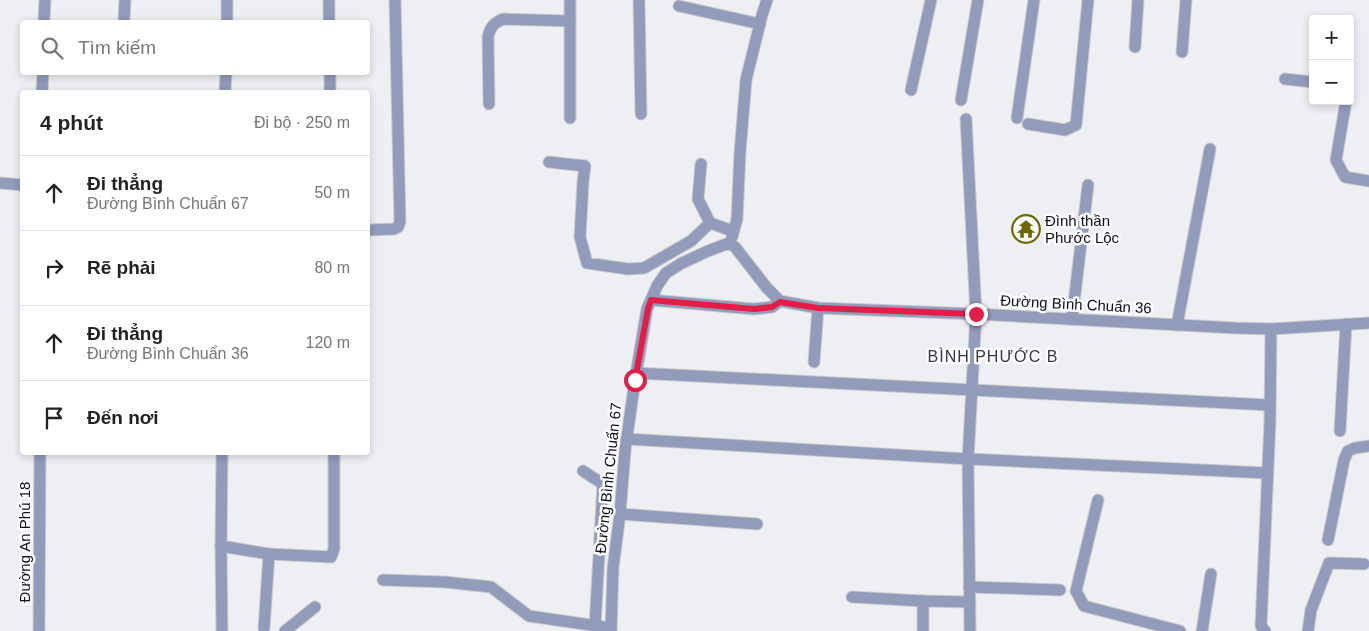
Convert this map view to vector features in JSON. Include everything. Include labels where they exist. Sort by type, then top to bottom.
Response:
[{"type":"street","points":[[44,20],[45,0]]},
{"type":"street","points":[[124,20],[125,0]]},
{"type":"street","points":[[227,0],[227,20]]},
{"type":"street","points":[[329,0],[329,20]]},
{"type":"street","points":[[370,230],[394,229],[398,227],[400,222],[395,0]]},
{"type":"street","points":[[570,0],[570,118]]},
{"type":"street","points":[[639,0],[641,114]]},
{"type":"street","points":[[730,243],[737,219],[746,80],[767,0]]},
{"type":"street","points":[[910,90],[931,0]]},
{"type":"street","points":[[961,100],[978,0]]},
{"type":"street","points":[[1016,118],[1034,0]]},
{"type":"street","points":[[1028,124],[1065,130],[1076,125],[1088,0]]},
{"type":"street","points":[[1135,48],[1138,0]]},
{"type":"street","points":[[1182,52],[1186,0]]},
{"type":"street","points":[[679,6],[760,24]]},
{"type":"street","points":[[488,104],[488,37],[494,23],[503,19],[570,21]]},
{"type":"street","points":[[42,90],[43,75]]},
{"type":"street","points":[[226,75],[226,90]]},
{"type":"street","points":[[330,75],[330,90]]},
{"type":"street","points":[[1285,79],[1309,82]]},
{"type":"street","points":[[1345,105],[1336,160],[1345,178],[1369,181]]},
{"type":"street","points":[[966,119],[976,314],[968,458],[970,631]]},
{"type":"street","points":[[1177,325],[1210,150]]},
{"type":"street","points":[[549,162],[585,166],[580,236],[587,263],[628,269],[644,268],[691,241],[710,223]]},
{"type":"street","points":[[701,164],[698,199],[710,223],[733,232]]},
{"type":"street","points":[[0,183],[20,184]]},
{"type":"street","points":[[1072,319],[1088,185]]},
{"type":"street","points":[[730,243],[780,302],[772,307],[754,309],[651,300],[657,286],[666,273],[682,263],[730,243]]},
{"type":"street","name":"Đường Bình Chuẩn 67","points":[[611,630],[614,568],[626,439],[636,373],[651,300]]},
{"type":"street","name":"Đường Bình Chuẩn 36","points":[[780,302],[818,308],[1271,329],[1369,322]]},
{"type":"street","points":[[814,362],[818,308]]},
{"type":"street","points":[[1340,431],[1346,324]]},
{"type":"street","points":[[1264,631],[1261,626],[1270,421],[1271,329]]},
{"type":"street","points":[[636,373],[1269,404]]},
{"type":"street","points":[[626,439],[1267,473]]},
{"type":"street","points":[[1328,540],[1344,460],[1348,451],[1369,446]]},
{"type":"street","name":"Đường An Phú 18","points":[[39,631],[40,455]]},
{"type":"street","points":[[222,455],[222,631]]},
{"type":"street","points":[[221,546],[270,554],[331,557],[334,549],[334,455]]},
{"type":"street","points":[[583,471],[603,484],[595,626]]},
{"type":"street","points":[[1098,500],[1076,591],[1084,606],[1180,631]]},
{"type":"street","points":[[620,514],[758,524]]},
{"type":"street","points":[[264,628],[270,554]]},
{"type":"street","points":[[1308,631],[1311,610],[1329,563],[1364,564]]},
{"type":"street","points":[[1202,631],[1211,574]]},
{"type":"street","points":[[383,580],[491,586],[529,616],[611,630]]},
{"type":"street","points":[[969,587],[1060,590]]},
{"type":"street","points":[[852,597],[970,602]]},
{"type":"street","points":[[923,601],[923,631]]},
{"type":"street","points":[[285,631],[315,607]]},
{"type":"building","name":"Đình thần Phước Lộc","points":[[1024,220],[1034,233],[1027,238],[1018,225]]},
{"type":"place","name":"Đình thần Phước Lộc","points":[[1026,229]]},
{"type":"district","name":"BÌNH PHƯỚC B","points":[[993,356]]},
{"type":"route","points":[[635,380],[651,300],[754,309],[772,307],[780,302],[818,308],[976,314]]}]
